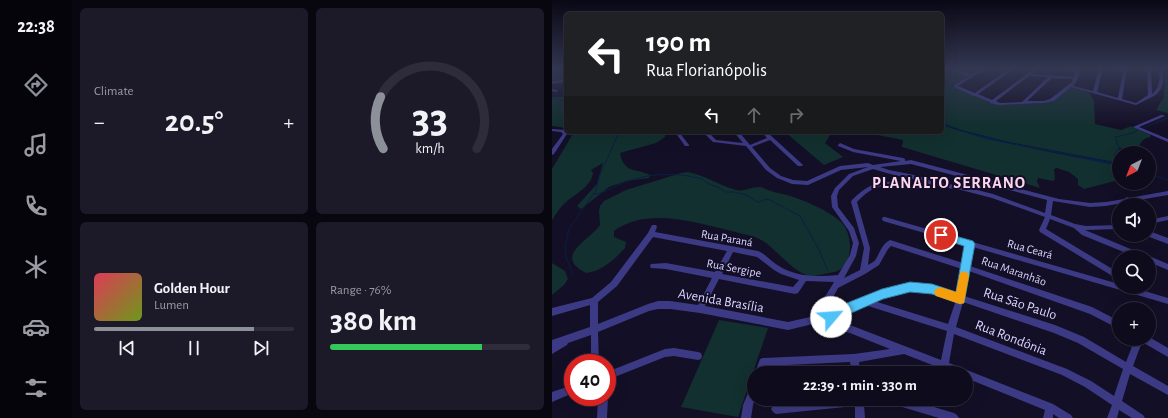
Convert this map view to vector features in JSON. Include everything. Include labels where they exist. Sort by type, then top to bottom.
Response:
[{"type":"street","points":[[958,88],[999,104],[1050,101],[1068,88]]},
{"type":"street","points":[[974,95],[985,88]]},
{"type":"street","points":[[992,102],[1012,88]]},
{"type":"street","points":[[1023,103],[1040,88]]},
{"type":"street","points":[[1075,88],[1136,104],[1152,96],[1160,88]]},
{"type":"street","points":[[1095,93],[1096,88]]},
{"type":"street","points":[[1120,100],[1122,88]]},
{"type":"street","points":[[1149,97],[1150,88]]},
{"type":"street","points":[[1163,116],[1135,127],[1168,140]]},
{"type":"street","points":[[552,130],[563,131],[564,132]]},
{"type":"street","points":[[552,153],[565,134]]},
{"type":"street","points":[[679,134],[687,145]]},
{"type":"street","points":[[707,134],[715,141],[747,146],[771,138]]},
{"type":"street","points":[[738,134],[768,169],[779,177],[801,183],[815,181],[840,168],[911,162]]},
{"type":"street","points":[[766,134],[800,165]]},
{"type":"street","points":[[840,144],[853,150],[911,162],[1050,199],[1090,205],[1112,203]]},
{"type":"street","points":[[875,166],[888,172],[993,196],[1075,226],[1086,228],[1112,227]]},
{"type":"street","points":[[850,329],[829,314],[825,304],[853,256],[856,243],[852,230],[835,207],[834,196],[837,189],[847,178],[864,167]]},
{"type":"street","points":[[961,188],[965,177]]},
{"type":"street","points":[[837,285],[863,272],[867,248],[854,202],[862,192],[877,184],[927,188],[932,183]]},
{"type":"street","points":[[1133,198],[1168,192]]},
{"type":"street","points":[[1050,199],[1048,217],[1042,230],[1112,273]]},
{"type":"street","points":[[1156,220],[1168,218]]},
{"type":"street","name":"Rua Ceará","points":[[885,219],[1168,301]]},
{"type":"street","points":[[1075,226],[1084,233],[1126,250]]},
{"type":"street","name":"Rua Paraná","points":[[594,301],[614,284],[652,231],[758,254],[782,272],[804,278],[841,278]]},
{"type":"street","points":[[1156,237],[1168,241]]},
{"type":"street","name":"Rua Maranhão","points":[[863,272],[877,263],[886,247],[890,244],[965,267],[1092,311],[1112,321]]},
{"type":"street","points":[[821,321],[850,329],[944,365],[951,329],[960,299],[970,244]]},
{"type":"street","points":[[700,309],[731,249]]},
{"type":"street","points":[[1156,262],[1168,267]]},
{"type":"street","name":"Rua Sergipe","points":[[653,266],[666,266],[795,291],[804,278]]},
{"type":"street","name":"Rua São Paulo","points":[[821,321],[829,321],[829,314],[882,294],[910,287],[932,289],[1081,340],[1168,391]]},
{"type":"street","points":[[552,312],[594,301],[595,354]]},
{"type":"street","name":"Rua Rondônia","points":[[864,301],[951,329],[1064,372],[1088,384],[1140,418]]},
{"type":"street","name":"Avenida Brasília","points":[[552,344],[594,330],[634,313],[658,305],[700,309],[788,326],[821,321]]},
{"type":"street","points":[[552,350],[568,339]]},
{"type":"street","points":[[879,354],[882,342]]},
{"type":"street","points":[[1112,418],[1136,346]]},
{"type":"street","points":[[1156,346],[1168,353]]},
{"type":"street","points":[[762,366],[763,362],[854,358],[903,350]]},
{"type":"street","points":[[616,372],[665,353],[674,352],[698,356]]},
{"type":"street","points":[[854,358],[855,366]]},
{"type":"street","points":[[973,376],[1050,408],[1068,418]]},
{"type":"street","points":[[552,397],[564,392]]},
{"type":"street","points":[[602,418],[603,406]]},
{"type":"street","points":[[746,418],[748,406]]},
{"type":"street","points":[[776,409],[804,406]]},
{"type":"street","points":[[859,406],[860,418]]},
{"type":"street","points":[[915,406],[954,418]]},
{"type":"street","points":[[1048,418],[1050,408]]},
{"type":"green space","points":[[944,88],[956,88],[1000,105],[1045,103],[1054,101],[1070,88],[1073,88],[1089,92],[1094,101],[1095,124],[1121,130],[1131,126],[1151,135],[1142,142],[1140,146],[1112,146],[1112,162],[1013,143],[961,130],[944,124]]},
{"type":"green space","points":[[1164,88],[1168,88],[1168,113],[1156,110],[1164,97]]},
{"type":"green space","points":[[552,97],[564,97],[564,128],[552,126]]},
{"type":"green space","points":[[944,126],[1006,142],[1070,156],[1107,162],[1112,164],[1112,182],[1084,189],[1078,185],[1078,179],[1069,172],[1057,168],[1054,169],[1055,179],[1053,181],[1038,178],[1037,181],[1040,188],[902,147],[903,140],[872,134],[944,134]]},
{"type":"green space","points":[[573,134],[665,134],[665,137],[656,143],[620,153],[624,164],[631,169],[650,175],[649,178],[626,181],[609,187],[581,209],[577,206],[597,184],[603,163],[591,170],[593,173],[592,178],[586,186],[564,204],[552,220],[552,169]]},
{"type":"green space","points":[[787,134],[831,134],[825,143],[843,157],[824,165]]},
{"type":"green space","points":[[688,172],[736,190],[761,187],[801,200],[829,213],[845,226],[847,232],[850,252],[845,265],[835,272],[809,276],[797,270],[763,241],[755,237],[687,221],[656,218],[627,224],[614,231],[614,237],[626,242],[625,248],[612,261],[597,270],[586,273],[576,267],[572,260],[573,254],[576,248],[600,225],[599,211],[600,206],[604,201],[626,190]]},
{"type":"green space","points":[[552,263],[565,271],[568,279],[564,285],[552,295]]},
{"type":"green space","points":[[719,320],[768,328],[755,366],[747,366],[747,390],[738,417],[681,407]]},
{"type":"water","points":[[944,124],[961,130],[1013,143],[1112,162],[1112,165],[986,139],[944,126]]},
{"type":"waterway","points":[[552,98],[564,101]]},
{"type":"waterway","points":[[1143,128],[1168,118]]},
{"type":"waterway","points":[[1118,146],[1115,137],[1133,133],[1139,129]]},
{"type":"waterway","points":[[573,274],[566,257],[565,246],[569,229],[596,190],[599,177],[618,134]]},
{"type":"waterway","points":[[594,194],[634,179],[653,175],[673,174],[702,179],[708,184],[725,192],[734,192],[746,195],[758,202],[768,199],[800,216],[818,248],[828,271]]},
{"type":"waterway","points":[[1156,176],[1168,180]]},
{"type":"slow traffic","points":[[940,292],[960,299],[964,276]]},
{"type":"district","name":"PLANALTO SERRANO","points":[[949,183]]},
{"type":"route","points":[[831,317],[831,315],[882,294],[910,287],[932,289],[960,299],[970,244],[941,235]]}]
